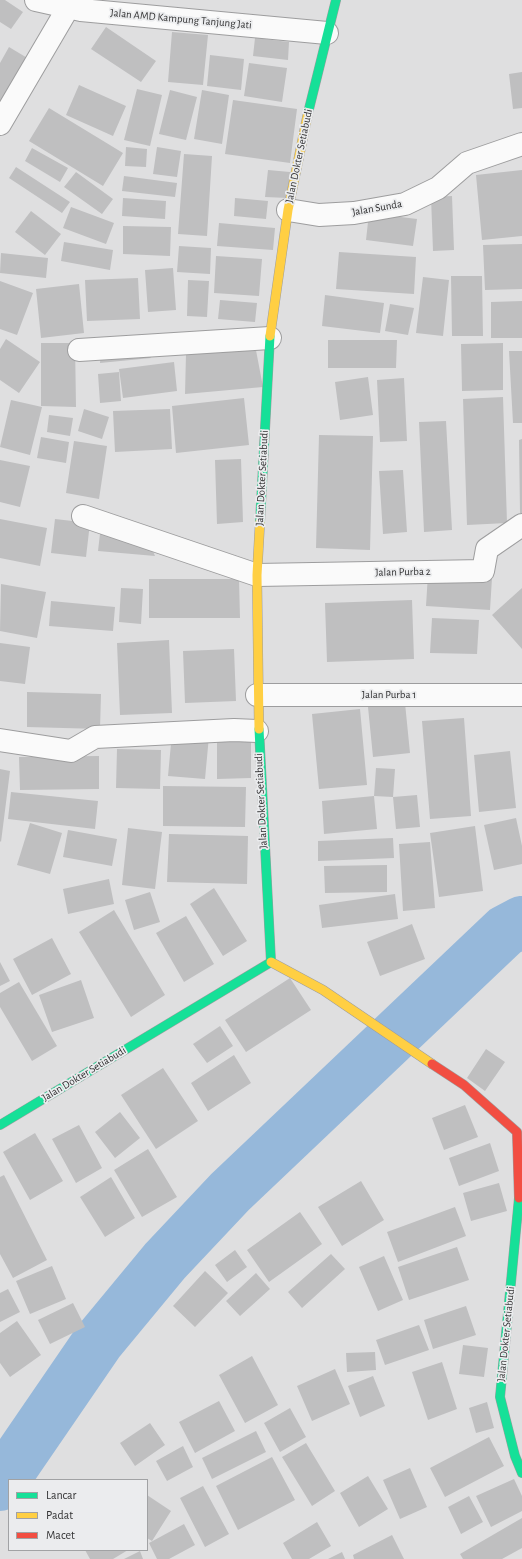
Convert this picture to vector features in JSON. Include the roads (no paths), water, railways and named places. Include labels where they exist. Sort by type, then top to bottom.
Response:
[{"type":"street","name":"Jalan AMD Kampung Tanjung Jati","points":[[36,0],[327,33]]},
{"type":"street","name":"Jalan Dokter Setiabudi","points":[[271,962],[257,732],[257,575],[270,338],[288,210],[306,123],[336,0]]},
{"type":"street","points":[[0,124],[68,4]]},
{"type":"street","name":"Jalan Sunda","points":[[288,210],[319,215],[347,213],[405,204],[438,188],[467,163],[522,144]]},
{"type":"street","points":[[79,350],[270,338]]},
{"type":"street","points":[[83,516],[257,575]]},
{"type":"street","name":"Jalan Purba 2","points":[[257,575],[483,571],[487,549],[522,525]]},
{"type":"street","name":"Jalan Purba 1","points":[[257,695],[522,695]]},
{"type":"street","points":[[0,740],[71,751],[94,737],[234,730],[257,732]]},
{"type":"street","name":"Jalan Dokter Setiabudi","points":[[271,962],[323,990],[464,1085],[519,1129],[520,1189],[500,1397],[515,1456],[522,1473]]},
{"type":"street","name":"Jalan Dokter Setiabudi","points":[[0,1125],[271,962]]},
{"type":"waterway","points":[[0,1485],[98,1342],[165,1261],[230,1192],[505,931],[522,922]]}]
